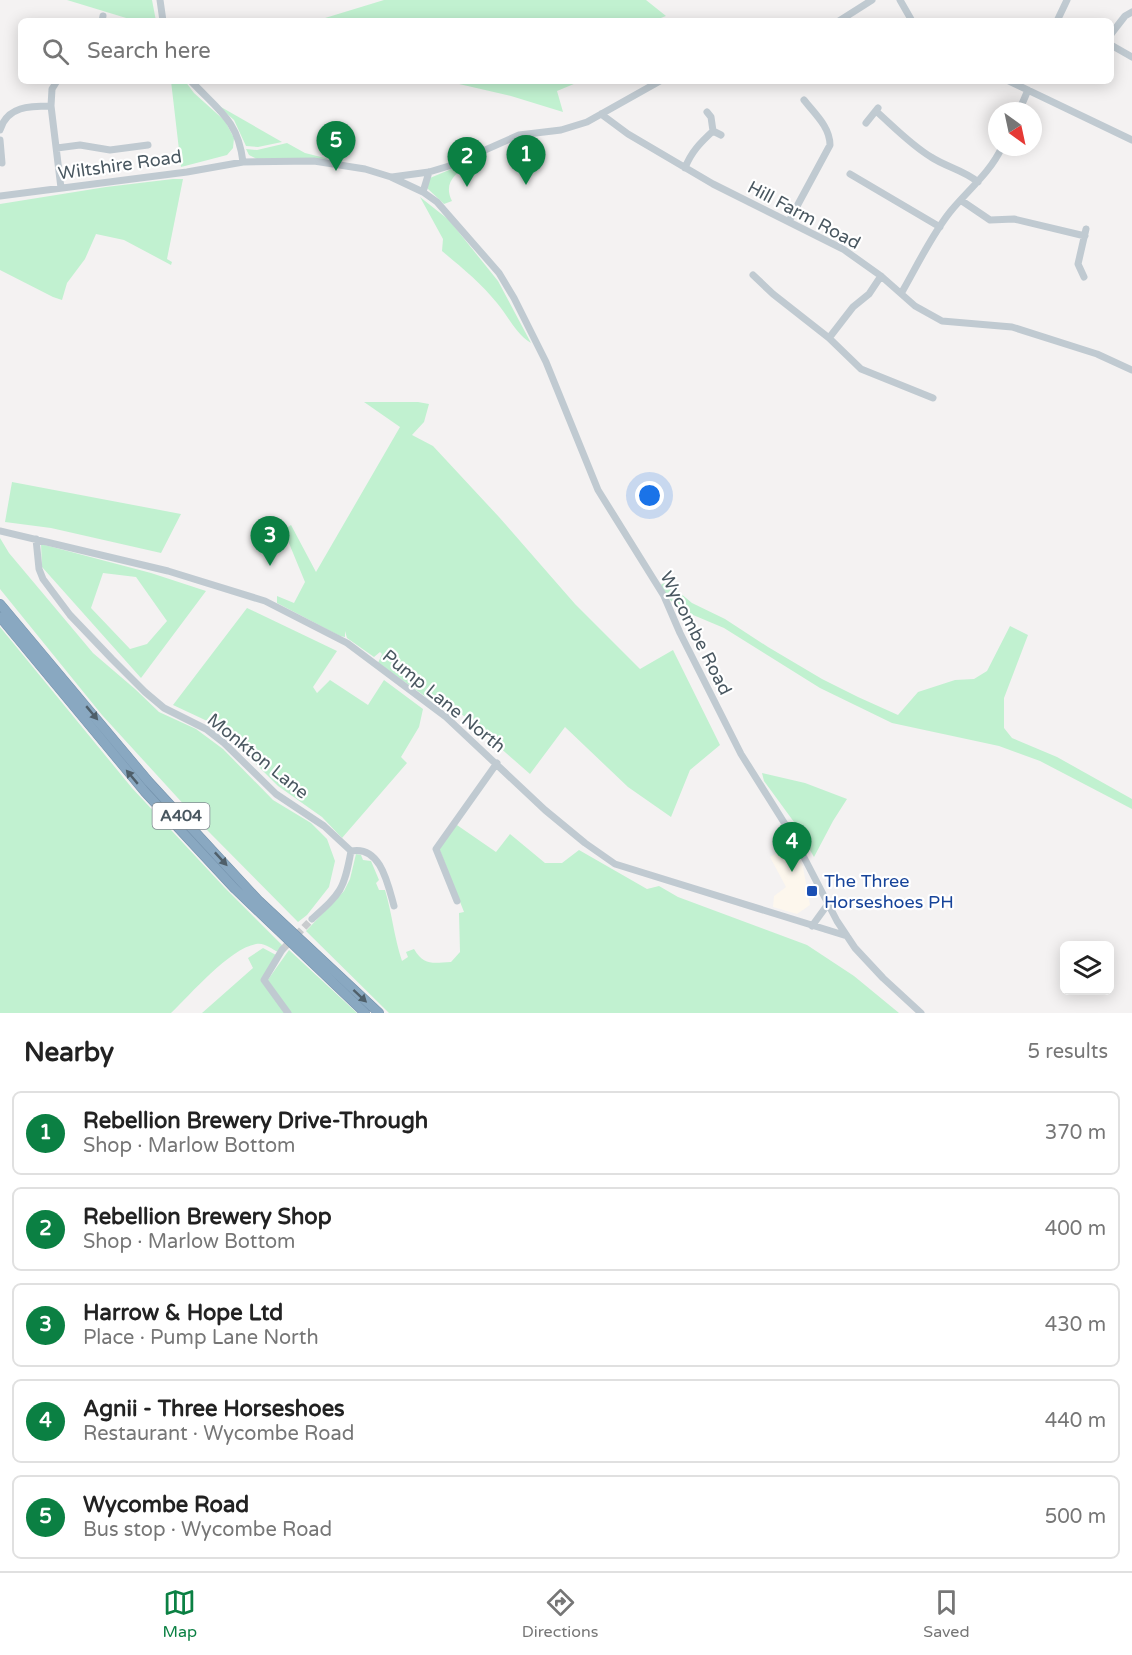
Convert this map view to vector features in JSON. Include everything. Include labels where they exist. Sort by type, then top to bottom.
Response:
[{"type":"highway","name":"A404","points":[[0,604],[149,782],[243,883],[379,1013]]},
{"type":"highway","name":"A404","points":[[0,617],[145,792],[235,889],[365,1013]]},
{"type":"street","points":[[160,0],[163,18]]},
{"type":"street","points":[[844,18],[872,0]]},
{"type":"street","points":[[900,0],[910,18]]},
{"type":"street","points":[[1058,18],[1067,0]]},
{"type":"street","points":[[1114,32],[1120,27],[1125,16],[1132,12]]},
{"type":"street","points":[[1114,47],[1132,57]]},
{"type":"street","points":[[55,84],[52,89],[51,106],[61,188]]},
{"type":"street","points":[[195,84],[229,119],[237,132],[243,162]]},
{"type":"street","points":[[391,177],[429,172],[472,158],[502,141],[519,135],[561,130],[588,122],[655,84]]},
{"type":"street","points":[[1022,102],[1027,86],[1132,140]]},
{"type":"street","points":[[789,222],[830,145],[830,136],[817,122],[804,100]]},
{"type":"street","points":[[0,130],[2,122],[11,113],[27,106],[51,106]]},
{"type":"street","points":[[866,123],[877,110],[915,146],[934,159],[969,174],[978,182]]},
{"type":"street","points":[[707,112],[711,117],[713,131]]},
{"type":"street","name":"Hill Farm Road","points":[[601,114],[628,134],[713,184],[843,249],[882,276],[915,306],[942,321],[1012,327],[1097,354],[1132,370]]},
{"type":"street","points":[[713,131],[721,135]]},
{"type":"street","points":[[685,168],[688,159],[700,143],[713,131]]},
{"type":"street","points":[[0,140],[2,164]]},
{"type":"street","points":[[57,148],[80,145],[110,150],[148,145]]},
{"type":"street","points":[[902,292],[950,212],[991,168],[997,156]]},
{"type":"street","name":"Wycombe Road","points":[[243,162],[314,161],[365,169],[391,177],[423,192],[446,211],[499,273],[546,362],[598,490],[664,596],[680,633],[741,754],[795,840],[828,904],[855,948],[921,1013]]},
{"type":"street","name":"Wiltshire Road","points":[[0,196],[187,172],[243,162]]},
{"type":"street","points":[[423,192],[429,172]]},
{"type":"street","points":[[850,174],[862,178],[940,227]]},
{"type":"street","points":[[962,201],[990,220],[1014,219],[1085,233],[1078,264],[1083,277]]},
{"type":"street","points":[[757,276],[773,294],[799,310],[861,369],[930,395]]},
{"type":"street","points":[[829,338],[853,307],[869,294],[882,276]]},
{"type":"street","name":"Pump Lane North","points":[[0,531],[168,571],[265,602],[347,643],[446,717],[545,810],[615,864],[847,936]]},
{"type":"street","name":"Monkton Lane","points":[[36,539],[39,569],[44,579],[70,615],[145,693],[164,708],[206,729],[224,742],[276,794],[324,826],[351,851]]},
{"type":"street","points":[[457,901],[436,849],[497,763]]},
{"type":"street","points":[[312,919],[341,891],[346,880],[351,851],[362,851],[379,863],[384,871],[394,906]]},
{"type":"street","points":[[812,926],[828,904]]},
{"type":"street","points":[[282,950],[264,981],[288,1013]]},
{"type":"shaded area","points":[[791,845],[803,867],[810,905],[797,914],[773,907],[774,896],[786,887],[770,857]]},
{"type":"green space","points":[[67,0],[152,0],[155,18],[126,18]]},
{"type":"green space","points":[[384,0],[646,0],[666,16],[661,18],[325,18]]},
{"type":"green space","points":[[171,84],[187,84],[225,121],[234,138],[233,148],[227,155],[181,167]]},
{"type":"green space","points":[[459,84],[574,84],[557,91],[563,112],[511,96]]},
{"type":"green space","points":[[206,95],[221,107],[282,142],[258,147],[246,146],[234,120]]},
{"type":"green space","points":[[287,143],[305,153],[329,159],[257,159],[249,155],[246,149],[257,150]]},
{"type":"green space","points":[[468,162],[470,165],[452,179],[449,189],[452,201],[444,204],[427,188],[430,178]]},
{"type":"green space","points":[[183,179],[167,259],[172,262],[171,265],[124,240],[96,234],[85,259],[67,283],[62,300],[0,270],[0,204]]},
{"type":"green space","points":[[420,197],[449,220],[498,281],[531,343],[516,330],[484,289],[442,251],[443,239]]},
{"type":"green space","points":[[364,402],[429,404],[424,422],[412,435],[433,446],[575,604],[640,669],[673,650],[720,745],[690,770],[671,817],[628,787],[565,727],[530,774],[441,696],[433,702],[378,663],[382,654],[380,652],[374,657],[347,638],[345,631],[345,637],[340,636],[277,603],[277,596],[294,603],[305,582],[286,536],[288,527],[291,525],[316,572],[400,427]]},
{"type":"green space","points":[[12,482],[181,514],[161,553],[51,528],[5,522]]},
{"type":"green space","points":[[0,538],[9,553],[93,653],[159,712],[196,729],[223,749],[273,800],[311,823],[327,839],[335,861],[329,887],[307,915],[298,922],[208,831],[102,715],[0,589]]},
{"type":"green space","points":[[41,544],[151,573],[206,591],[141,678],[42,567]],"holes":[[[103,573],[136,577],[167,621],[147,644],[130,649],[91,608]]]},
{"type":"green space","points":[[667,582],[692,603],[725,619],[822,679],[898,715],[918,692],[955,680],[974,679],[987,671],[1010,626],[1028,635],[1004,698],[1004,728],[1012,738],[1057,757],[1132,799],[1132,809],[1040,761],[999,746],[892,723],[820,688],[724,628],[686,612],[670,600],[660,585]]},
{"type":"green space","points":[[247,608],[337,651],[313,687],[317,693],[330,680],[368,705],[384,680],[423,709],[419,727],[401,757],[407,763],[342,838],[322,817],[278,786],[255,763],[255,752],[220,727],[173,705]]},
{"type":"green space","points":[[0,627],[132,788],[224,887],[283,946],[278,952],[268,946],[256,944],[234,954],[171,1013],[0,1013]]},
{"type":"green space","points":[[762,773],[805,783],[847,799],[814,857],[794,822],[764,781]]},
{"type":"green space","points":[[454,823],[496,852],[510,834],[545,863],[562,863],[579,850],[647,889],[659,886],[678,897],[807,945],[854,976],[899,1013],[389,1013],[306,931],[344,891],[350,879],[356,854],[361,855],[363,860],[371,861],[379,880],[376,883],[379,890],[385,890],[402,961],[408,957],[406,952],[414,949],[425,961],[451,962],[460,952],[459,913],[464,912],[439,848]]},
{"type":"green space","points":[[263,948],[276,955],[261,981],[286,1013],[202,1013],[253,968],[248,958]]},
{"type":"green space","points":[[289,950],[357,1013],[291,1013],[267,981]]},
{"type":"tunnel","points":[[282,950],[312,919]]},
{"type":"place","name":"Wycombe Road","points":[[336,171]]},
{"type":"place","name":"Rebellion Brewery Drive-Through","points":[[526,185]]},
{"type":"place","name":"Rebellion Brewery Shop","points":[[467,187]]},
{"type":"place","name":"Harrow & Hope Ltd","points":[[270,566]]},
{"type":"place","name":"Agnii - Three Horseshoes","points":[[792,872]]},
{"type":"place","name":"The Three Horseshoes PH","points":[[812,891]]}]
